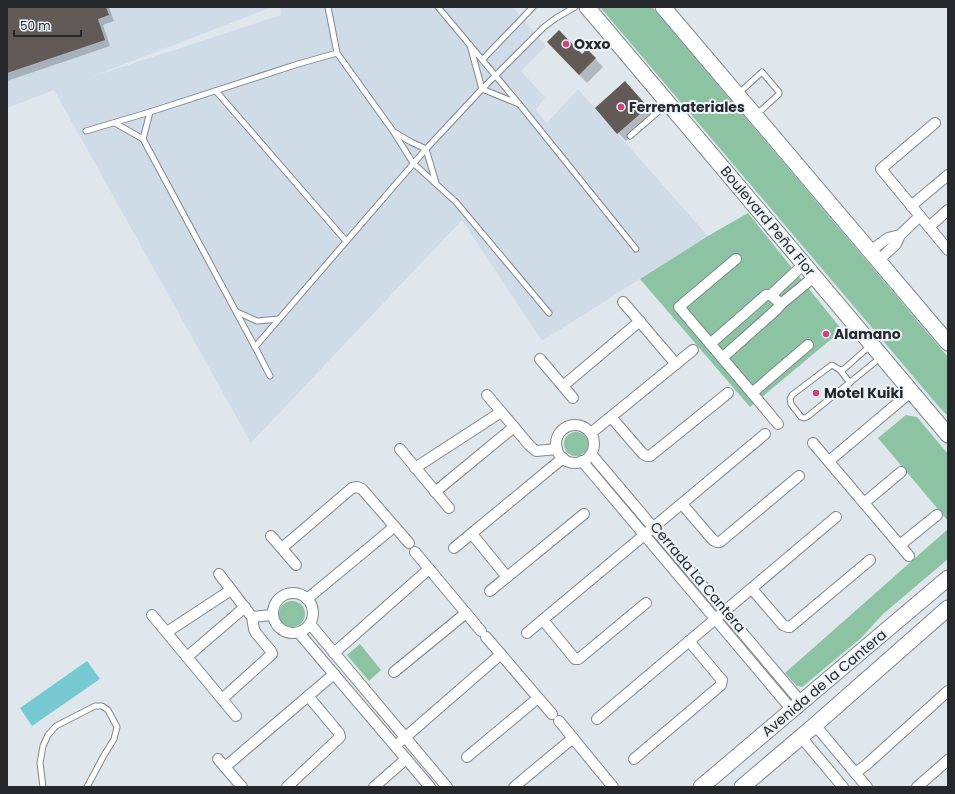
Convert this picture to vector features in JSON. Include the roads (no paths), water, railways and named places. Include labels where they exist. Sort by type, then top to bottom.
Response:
[{"type":"main road","name":"Boulevard Peña Flor","points":[[587,7],[948,435]]},
{"type":"main road","points":[[663,7],[947,340]]},
{"type":"main road","points":[[930,414],[948,426]]},
{"type":"main road","name":"Avenida de la Cantera","points":[[701,787],[948,578]]},
{"type":"main road","name":"Avenida de la Cantera","points":[[742,787],[948,608]]},
{"type":"street","points":[[935,123],[881,169],[948,250]]},
{"type":"street","points":[[912,206],[948,175]]},
{"type":"street","points":[[929,227],[948,210]]},
{"type":"street","points":[[874,256],[896,244],[900,235],[920,216]]},
{"type":"street","points":[[736,259],[679,307],[778,424]]},
{"type":"street","points":[[710,344],[766,295],[771,295],[804,264]]},
{"type":"street","points":[[722,358],[781,304],[815,276]]},
{"type":"street","points":[[771,295],[781,304]]},
{"type":"street","points":[[623,302],[676,364]]},
{"type":"street","points":[[563,386],[640,321]]},
{"type":"street","points":[[752,393],[808,345]]},
{"type":"street","points":[[591,433],[693,350]]},
{"type":"street","points":[[540,359],[573,398]]},
{"type":"street","points":[[829,461],[912,391]]},
{"type":"street","points":[[611,417],[643,454],[650,456],[728,393]]},
{"type":"street","points":[[487,395],[530,446],[536,451],[557,449]]},
{"type":"street","points":[[416,468],[501,412]]},
{"type":"street","points":[[576,425],[584,427],[591,433],[594,443],[591,454],[582,461],[572,462],[564,458],[559,453],[557,449],[557,440],[560,432],[567,426],[576,425]]},
{"type":"street","points":[[435,492],[514,427]]},
{"type":"street","points":[[527,633],[765,434]]},
{"type":"street","points":[[813,443],[909,556]]},
{"type":"street","points":[[400,449],[449,508]]},
{"type":"street","name":"Cerrada La Cantera","points":[[591,454],[725,611],[797,706]]},
{"type":"street","points":[[454,548],[564,458]]},
{"type":"street","name":"Cerrada La Cantera","points":[[582,461],[715,620],[797,706]]},
{"type":"street","points":[[864,503],[901,472]]},
{"type":"street","points":[[682,504],[714,542],[720,542],[800,476]]},
{"type":"street","points":[[282,548],[355,487],[362,489],[409,543]]},
{"type":"street","points":[[490,591],[584,514]]},
{"type":"street","points":[[900,545],[937,515]]},
{"type":"street","points":[[597,719],[836,517]]},
{"type":"street","points":[[308,599],[394,527]]},
{"type":"street","points":[[472,534],[507,577]]},
{"type":"street","points":[[271,536],[296,566]]},
{"type":"street","points":[[415,552],[483,634],[573,738],[608,785]]},
{"type":"street","points":[[752,589],[783,625],[790,627],[870,560]]},
{"type":"street","points":[[334,652],[429,569]]},
{"type":"street","points":[[219,574],[252,617],[256,633],[272,654],[222,699]]},
{"type":"street","points":[[167,632],[231,590]]},
{"type":"street","points":[[289,593],[296,593],[308,599],[313,611],[310,624],[305,629],[299,633],[292,634],[280,629],[275,624],[272,612],[277,599],[289,593]]},
{"type":"street","points":[[542,620],[574,659],[578,659],[646,603]]},
{"type":"street","points":[[187,656],[245,607]]},
{"type":"street","points":[[394,672],[466,613]]},
{"type":"street","points":[[152,615],[236,716]]},
{"type":"street","points":[[252,617],[272,615]]},
{"type":"street","points":[[310,624],[447,787]]},
{"type":"street","points":[[299,633],[430,787]]},
{"type":"street","points":[[634,759],[721,685],[722,680],[690,641]]},
{"type":"street","points":[[395,746],[500,654]]},
{"type":"street","points":[[225,767],[334,674]]},
{"type":"street","points":[[856,773],[948,691]]},
{"type":"street","points":[[287,787],[340,737],[308,696]]},
{"type":"street","points":[[467,757],[538,698]]},
{"type":"street","points":[[815,725],[867,787]]},
{"type":"street","points":[[801,737],[822,762],[838,785]]},
{"type":"street","points":[[514,787],[573,738]]},
{"type":"street","points":[[822,762],[835,749]]},
{"type":"street","points":[[218,759],[242,787]]},
{"type":"street","points":[[379,785],[406,759]]},
{"type":"street","points":[[917,787],[948,760]]},
{"type":"lane","points":[[328,7],[337,53],[393,131],[413,163],[456,202],[549,313]]},
{"type":"lane","points":[[438,7],[496,75],[636,249]]},
{"type":"lane","points":[[482,59],[533,7]]},
{"type":"lane","points":[[255,347],[426,149],[544,27],[575,7]]},
{"type":"lane","points":[[469,43],[482,90]]},
{"type":"lane","points":[[86,131],[337,53]]},
{"type":"lane","points":[[737,94],[762,72],[779,92],[779,94],[756,116]]},
{"type":"lane","points":[[482,90],[520,105]]},
{"type":"lane","points":[[216,91],[346,241]]},
{"type":"lane","points":[[630,136],[668,103]]},
{"type":"lane","points":[[143,139],[150,112]]},
{"type":"lane","points":[[115,123],[143,139],[270,376]]},
{"type":"lane","points":[[393,131],[426,149],[436,184]]},
{"type":"lane","points":[[237,312],[257,321],[279,319]]},
{"type":"lane","points":[[840,370],[844,370],[872,344]]},
{"type":"lane","points":[[850,383],[840,370],[832,365],[829,366],[792,395],[790,399],[791,404],[801,417],[807,417],[850,383],[882,356]]},
{"type":"lane","points":[[43,787],[40,763],[43,746],[48,736],[56,726],[95,706],[102,706],[108,710],[117,727],[114,739],[87,787]]},
{"type":"water","points":[[87,661],[100,679],[32,726],[20,708]]},
{"type":"place","name":"Oxxo","points":[[566,44]]},
{"type":"place","name":"Ferremateriales","points":[[621,107]]},
{"type":"place","name":"Alamano","points":[[826,334]]},
{"type":"place","name":"Motel Kuiki","points":[[816,393]]}]
